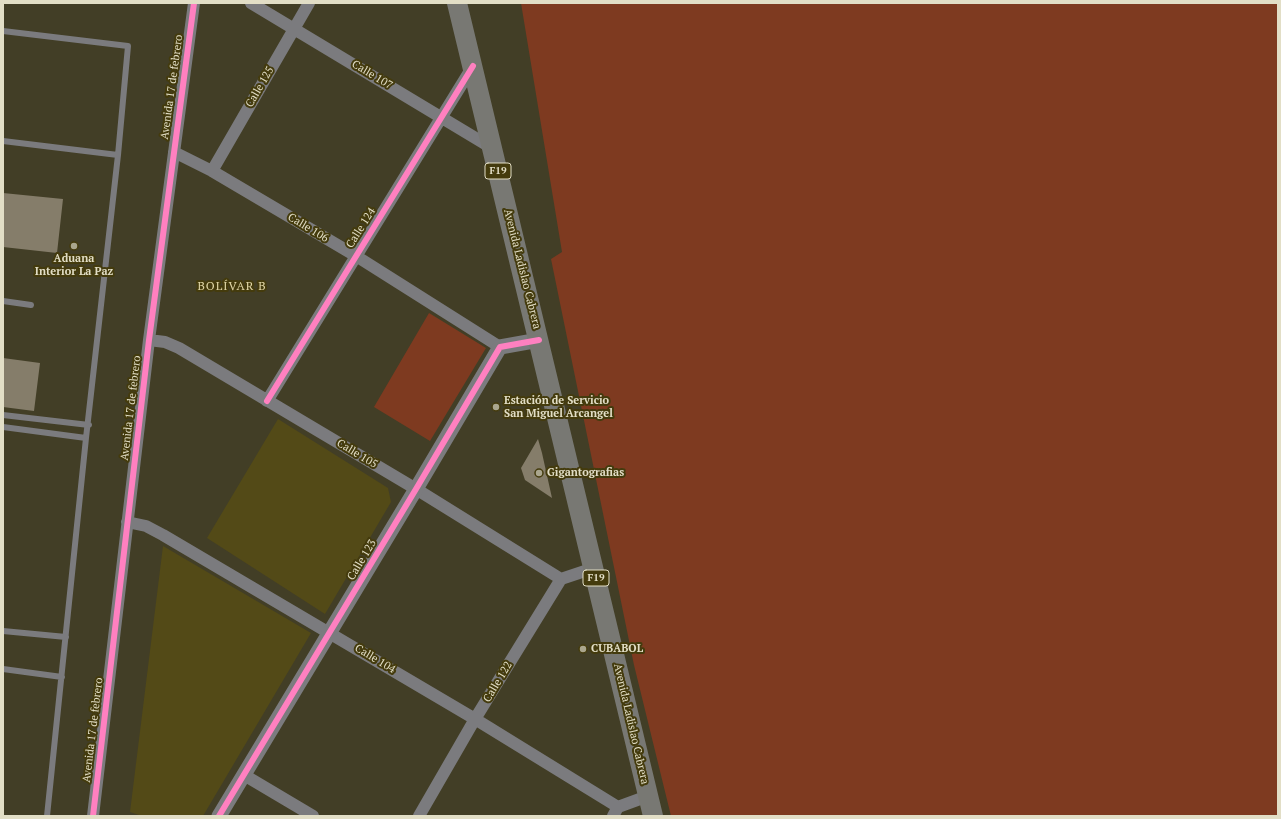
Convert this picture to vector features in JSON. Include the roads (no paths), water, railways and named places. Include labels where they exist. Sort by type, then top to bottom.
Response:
[{"type":"highway","name":"Avenida Ladislao Cabrera","points":[[458,3],[653,816]]},
{"type":"street","name":"Avenida 17 de febrero","points":[[93,816],[149,340],[194,3]]},
{"type":"street","name":"Calle 107","points":[[251,3],[492,148]]},
{"type":"street","name":"Calle 125","points":[[212,171],[309,3]]},
{"type":"street","name":"Calle 124","points":[[267,400],[473,66]]},
{"type":"street","name":"Calle 106","points":[[174,152],[212,171],[356,256],[500,347]]},
{"type":"street","name":"Calle 105","points":[[149,340],[165,342],[179,348],[416,489],[561,578]]},
{"type":"street","points":[[500,347],[539,340]]},
{"type":"street","name":"Calle 123","points":[[219,816],[500,347]]},
{"type":"street","name":"Calle 104","points":[[128,522],[146,526],[163,535],[475,719],[615,811]]},
{"type":"street","points":[[561,578],[594,568]]},
{"type":"street","name":"Calle 122","points":[[419,816],[475,719],[561,578]]},
{"type":"street","points":[[244,774],[313,816]]},
{"type":"street","points":[[615,811],[648,796]]},
{"type":"lane","points":[[3,31],[128,46],[118,156],[89,425],[86,438],[47,816]]},
{"type":"lane","points":[[3,141],[118,156]]},
{"type":"lane","points":[[3,301],[31,305]]},
{"type":"lane","points":[[3,415],[89,425]]},
{"type":"lane","points":[[3,427],[86,438]]},
{"type":"lane","points":[[3,631],[66,637]]},
{"type":"lane","points":[[3,669],[62,677]]},
{"type":"place","name":"Aduana Interior La Paz","points":[[74,246]]},
{"type":"place","name":"Estación de Servicio San Miguel Arcangel","points":[[496,407]]},
{"type":"place","name":"Gigantografias","points":[[539,473]]},
{"type":"place","name":"CUBABOL","points":[[583,649]]},
{"type":"district","name":"BOLÍVAR B","points":[[232,287]]}]
